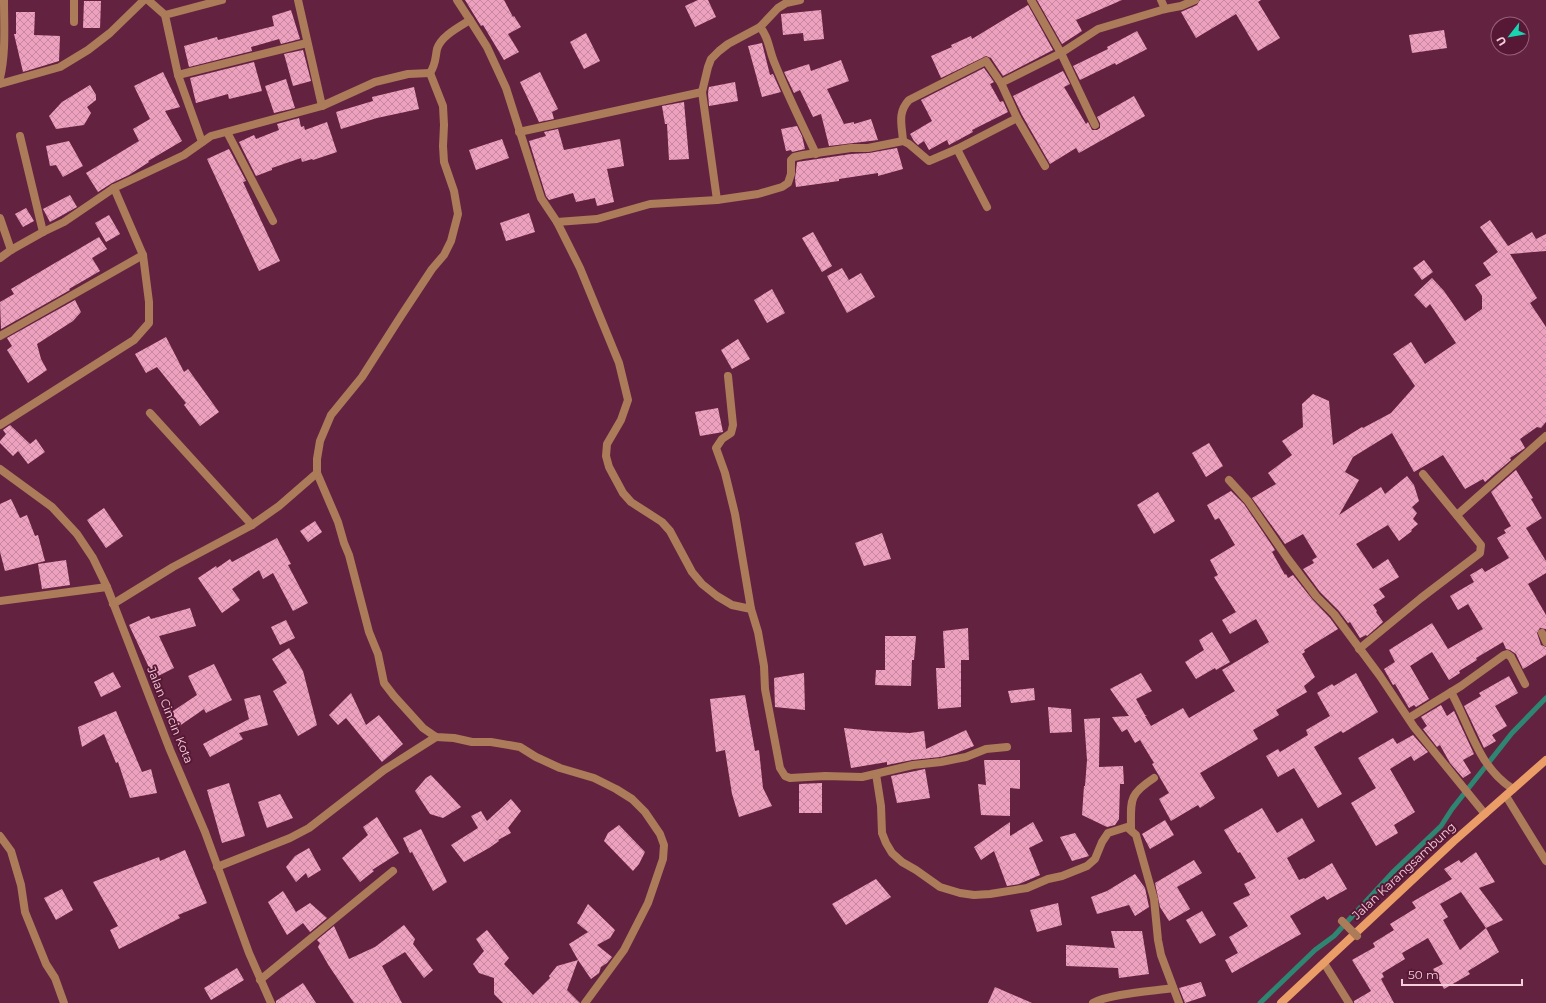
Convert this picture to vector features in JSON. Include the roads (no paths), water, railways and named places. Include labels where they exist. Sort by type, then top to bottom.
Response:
[{"type":"main road","name":"Jalan Karangsambung","points":[[1282,1003],[1485,814],[1546,760]]},
{"type":"street","points":[[0,78],[3,67],[4,48],[4,0]]},
{"type":"street","points":[[74,0],[74,22]]},
{"type":"street","points":[[0,84],[60,67],[88,50],[110,33],[144,0]]},
{"type":"street","points":[[148,0],[165,15],[178,75],[202,142]]},
{"type":"street","points":[[165,15],[222,0]]},
{"type":"street","points":[[298,0],[322,106]]},
{"type":"street","points":[[458,0],[487,47],[506,88],[541,198],[557,222],[580,268],[593,303],[610,339],[628,400],[627,407],[621,420],[607,444],[606,456],[615,480],[623,494],[631,502],[662,522],[670,531],[692,572],[702,584],[717,596],[732,605],[751,609]]},
{"type":"street","points":[[717,200],[702,92],[711,59],[728,44],[760,27],[778,8],[786,3],[800,0]]},
{"type":"street","points":[[1031,0],[1061,53],[1095,125]]},
{"type":"street","points":[[1160,0],[1165,9]]},
{"type":"street","points":[[1001,83],[1061,53],[1098,30],[1165,9],[1181,6],[1195,0]]},
{"type":"street","points":[[430,73],[435,65],[438,48],[444,38],[470,20]]},
{"type":"street","points":[[760,27],[766,36],[772,58],[783,85],[816,154]]},
{"type":"street","points":[[178,75],[307,43]]},
{"type":"street","points":[[903,141],[901,111],[909,100],[986,61],[1001,83],[1017,118],[1045,166]]},
{"type":"street","points":[[0,258],[43,232],[64,222],[114,188],[184,155],[211,136],[322,106],[375,82],[408,74],[430,73]]},
{"type":"street","points":[[430,73],[443,106],[444,162],[454,191],[458,214],[451,242],[444,255],[432,269],[362,377],[331,415],[320,441],[317,473],[338,522],[349,555],[369,632],[378,654],[384,683],[423,728],[436,737],[454,738],[472,742],[491,742],[520,747],[536,757],[560,768],[594,778],[632,799],[645,812],[660,834],[664,845],[663,859],[648,903],[624,950],[585,1003]]},
{"type":"street","points":[[519,132],[702,92]]},
{"type":"street","points":[[557,222],[597,220],[650,204],[717,200],[758,194],[782,187],[788,183],[791,160],[794,157],[803,155],[851,148],[868,148],[903,141],[909,144],[929,161],[957,149],[1017,118]]},
{"type":"street","points":[[228,132],[273,221]]},
{"type":"street","points":[[20,136],[43,232]]},
{"type":"street","points":[[957,149],[987,207]]},
{"type":"street","points":[[0,425],[134,340],[148,323],[149,302],[143,255],[114,188]]},
{"type":"street","points":[[0,218],[11,250]]},
{"type":"street","points":[[0,336],[143,255]]},
{"type":"street","points":[[728,376],[733,425],[731,433],[722,439],[716,448],[735,514],[751,609],[758,632],[764,666],[765,689],[782,773],[790,778],[825,776],[862,777],[913,765],[941,762],[966,757],[986,749],[1007,747]]},
{"type":"street","points":[[150,413],[252,525]]},
{"type":"street","points":[[1457,515],[1546,436]]},
{"type":"street","name":"Jalan Cincin Kota","points":[[0,469],[52,507],[77,534],[93,558],[107,587],[170,750],[205,832],[249,953],[271,1003]]},
{"type":"street","points":[[113,604],[173,567],[252,525],[278,506],[317,473]]},
{"type":"street","points":[[1360,649],[1421,598],[1480,553],[1482,545],[1424,474]]},
{"type":"street","points":[[1229,480],[1248,501],[1288,559],[1316,596],[1334,614],[1380,676],[1408,718],[1485,814]]},
{"type":"street","points":[[0,601],[107,587]]},
{"type":"street","points":[[1542,633],[1546,642]]},
{"type":"street","points":[[1408,718],[1451,692],[1507,654],[1511,657],[1526,684]]},
{"type":"street","points":[[1451,692],[1460,708],[1465,723],[1481,756],[1504,784],[1513,789]]},
{"type":"street","points":[[217,867],[290,838],[309,828],[374,777],[436,737]]},
{"type":"street","points":[[876,774],[881,806],[882,833],[892,854],[940,887],[960,893],[982,894],[1027,888],[1048,879],[1069,874],[1087,866],[1095,859],[1102,842],[1108,833],[1127,827],[1130,829],[1136,835],[1138,840],[1154,899],[1158,940],[1179,1003]]},
{"type":"street","points":[[1130,829],[1131,802],[1139,788],[1154,778]]},
{"type":"street","points":[[1506,796],[1546,861]]},
{"type":"street","points":[[0,836],[11,851],[21,885],[25,912],[46,964],[55,978],[64,1003]]},
{"type":"street","points":[[260,980],[393,871]]},
{"type":"street","points":[[1342,921],[1356,934]]},
{"type":"street","points":[[1324,964],[1349,1003]]},
{"type":"street","points":[[1093,1003],[1097,1000],[1109,997],[1173,988]]},
{"type":"waterway","points":[[1260,1003],[1315,950],[1334,936],[1394,871],[1441,826],[1452,809],[1512,733],[1546,698]]}]
